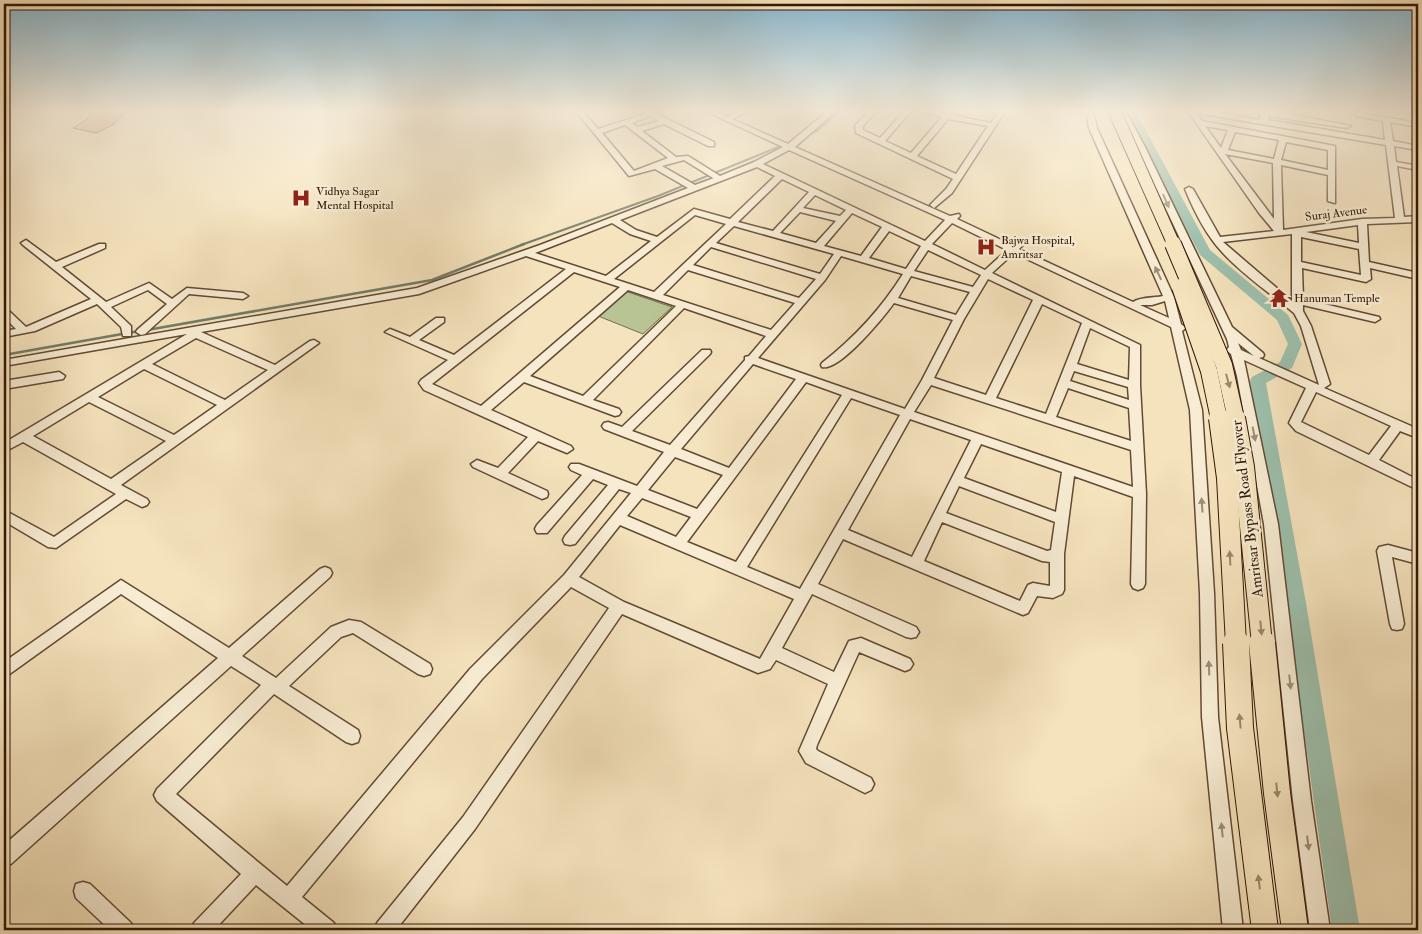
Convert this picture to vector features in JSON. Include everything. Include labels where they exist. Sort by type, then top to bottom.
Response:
[{"type":"highway","name":"Amritsar Bypass Road Flyover","points":[[1120,154],[1187,305],[1208,371],[1216,404],[1227,478],[1240,728],[1265,930]]},
{"type":"highway","name":"Amritsar Bypass Road Flyover","points":[[1132,154],[1190,280],[1224,365],[1231,393],[1244,467],[1277,793],[1295,930]]},
{"type":"street","points":[[615,154],[632,174],[674,159],[690,159],[716,176]]},
{"type":"street","points":[[667,154],[674,159]]},
{"type":"street","points":[[4,355],[428,283],[692,186],[767,154]]},
{"type":"street","points":[[4,364],[419,291],[613,220],[757,164],[774,154]]},
{"type":"street","points":[[810,154],[1138,302],[1175,322]]},
{"type":"street","points":[[812,154],[934,205],[952,218]]},
{"type":"street","points":[[905,154],[958,178]]},
{"type":"street","points":[[912,157],[915,154]]},
{"type":"street","points":[[934,205],[958,178],[974,154]]},
{"type":"street","points":[[1105,154],[1169,297],[1196,410],[1207,593],[1210,717],[1233,930]]},
{"type":"street","points":[[1145,154],[1224,322],[1243,376],[1271,524],[1302,801],[1320,930]]},
{"type":"street","points":[[1223,154],[1262,211],[1279,230]]},
{"type":"street","points":[[1234,154],[1331,173]]},
{"type":"street","points":[[1279,154],[1277,162],[1279,230]]},
{"type":"street","points":[[1332,154],[1332,201]]},
{"type":"street","points":[[1390,154],[1400,219]]},
{"type":"street","points":[[1391,163],[1418,168]]},
{"type":"street","points":[[757,164],[1136,345],[1134,385],[1140,494],[1138,584]]},
{"type":"street","points":[[656,166],[692,186]]},
{"type":"street","points":[[656,296],[688,267],[780,175]]},
{"type":"street","points":[[1189,189],[1196,205],[1226,251],[1297,306],[1375,319]]},
{"type":"street","points":[[775,234],[814,191]]},
{"type":"street","points":[[818,246],[840,219],[852,208]]},
{"type":"street","points":[[798,209],[840,219]]},
{"type":"street","points":[[607,280],[692,212],[976,291]]},
{"type":"street","points":[[826,366],[868,331],[928,246],[952,218]]},
{"type":"street","name":"Suraj Avenue","points":[[1311,382],[1306,326],[1297,306],[1296,232],[1362,222],[1418,219]]},
{"type":"street","points":[[613,220],[633,232],[657,240]]},
{"type":"street","points":[[1296,264],[1362,279],[1366,278],[1362,222]]},
{"type":"street","points":[[864,260],[888,226]]},
{"type":"street","points":[[1218,240],[1279,230],[1364,247]]},
{"type":"street","points":[[26,243],[101,303],[126,326],[127,334]]},
{"type":"street","points":[[710,244],[822,278]]},
{"type":"street","points":[[55,266],[102,246]]},
{"type":"street","points":[[570,579],[619,606],[758,666],[765,664],[841,533],[906,414],[928,380],[959,319],[987,274],[1016,247]]},
{"type":"street","points":[[1016,247],[1235,349],[1418,426]]},
{"type":"street","points":[[525,253],[772,334]]},
{"type":"street","points":[[288,899],[476,674],[570,579],[672,450],[749,359],[822,278],[839,253]]},
{"type":"street","points":[[1366,264],[1418,276]]},
{"type":"street","points":[[688,267],[801,302]]},
{"type":"street","points":[[567,450],[426,386],[428,379],[457,360],[572,269]]},
{"type":"street","points":[[4,334],[24,331],[149,286],[174,304]]},
{"type":"street","points":[[482,412],[626,287]]},
{"type":"street","points":[[142,332],[189,291],[243,296]]},
{"type":"street","points":[[1138,302],[1152,302],[1169,297]]},
{"type":"street","points":[[892,299],[959,319]]},
{"type":"street","points":[[990,400],[1039,299]]},
{"type":"street","points":[[585,401],[682,305]]},
{"type":"street","points":[[4,312],[24,331]]},
{"type":"street","points":[[411,341],[440,320]]},
{"type":"street","points":[[1224,322],[1237,338],[1269,364]]},
{"type":"street","points":[[1050,418],[1087,323]]},
{"type":"street","points":[[4,448],[194,334],[215,327]]},
{"type":"street","points":[[390,332],[457,360]]},
{"type":"street","points":[[194,334],[276,370]]},
{"type":"street","points":[[112,485],[314,344]]},
{"type":"street","points":[[1235,349],[1259,354]]},
{"type":"street","points":[[624,432],[706,352]]},
{"type":"street","points":[[749,359],[1140,494]]},
{"type":"street","points":[[143,364],[226,405]]},
{"type":"street","points":[[1243,376],[1249,368],[1269,364]]},
{"type":"street","points":[[1070,366],[1134,385]]},
{"type":"street","points":[[4,385],[59,376]]},
{"type":"street","points":[[522,377],[615,412]]},
{"type":"street","points":[[678,544],[804,377]]},
{"type":"street","points":[[928,380],[1138,448]]},
{"type":"street","points":[[1311,382],[1418,434]]},
{"type":"street","points":[[1311,382],[1295,423],[1418,485]]},
{"type":"street","points":[[1064,383],[1135,406]]},
{"type":"street","points":[[738,570],[849,393]]},
{"type":"street","points":[[88,397],[175,441]]},
{"type":"street","points":[[1370,462],[1398,425]]},
{"type":"street","points":[[608,426],[732,474]]},
{"type":"street","points":[[498,474],[537,435]]},
{"type":"street","points":[[22,436],[142,502]]},
{"type":"street","points":[[915,565],[938,514],[978,438]]},
{"type":"street","points":[[477,464],[542,494]]},
{"type":"street","points":[[575,467],[700,515]]},
{"type":"street","points":[[841,533],[1024,609],[1033,589],[1053,592],[1057,590],[1058,554],[1068,470]]},
{"type":"street","points":[[542,529],[591,473]]},
{"type":"street","points":[[956,480],[1062,519]]},
{"type":"street","points":[[570,540],[616,484]]},
{"type":"street","points":[[4,515],[56,543],[126,493]]},
{"type":"street","points":[[938,514],[1047,556],[1058,554]]},
{"type":"street","points":[[618,518],[738,570],[807,592],[911,632]]},
{"type":"street","points":[[1398,624],[1384,551],[1418,558]]},
{"type":"street","points":[[4,856],[325,573]]},
{"type":"street","points":[[4,671],[121,586],[352,736]]},
{"type":"street","points":[[384,930],[469,823],[619,606]]},
{"type":"street","points":[[327,930],[255,873],[163,795],[275,686],[336,632],[349,626],[356,627],[424,669]]},
{"type":"street","points":[[865,784],[812,757],[807,751],[856,645],[905,664]]},
{"type":"street","points":[[773,651],[838,681]]},
{"type":"street","points":[[201,930],[255,873]]},
{"type":"street","points":[[82,891],[124,930]]},
{"type":"green space","points":[[622,290],[672,307],[643,334],[593,314]]},
{"type":"waterway","points":[[521,245],[658,196],[762,154]]},
{"type":"waterway","points":[[1153,154],[1205,252],[1283,318],[1295,344],[1287,365],[1258,381],[1296,603],[1346,930]]},
{"type":"waterway","points":[[147,330],[432,280],[524,244]]},
{"type":"waterway","points":[[4,355],[139,331]]},
{"type":"place","name":"Vidhya Sagar Mental Hospital","points":[[301,198]]},
{"type":"place","name":"Bajwa Hospital, Amritsar","points":[[986,247]]},
{"type":"place","name":"Hanuman Temple","points":[[1279,298]]}]
